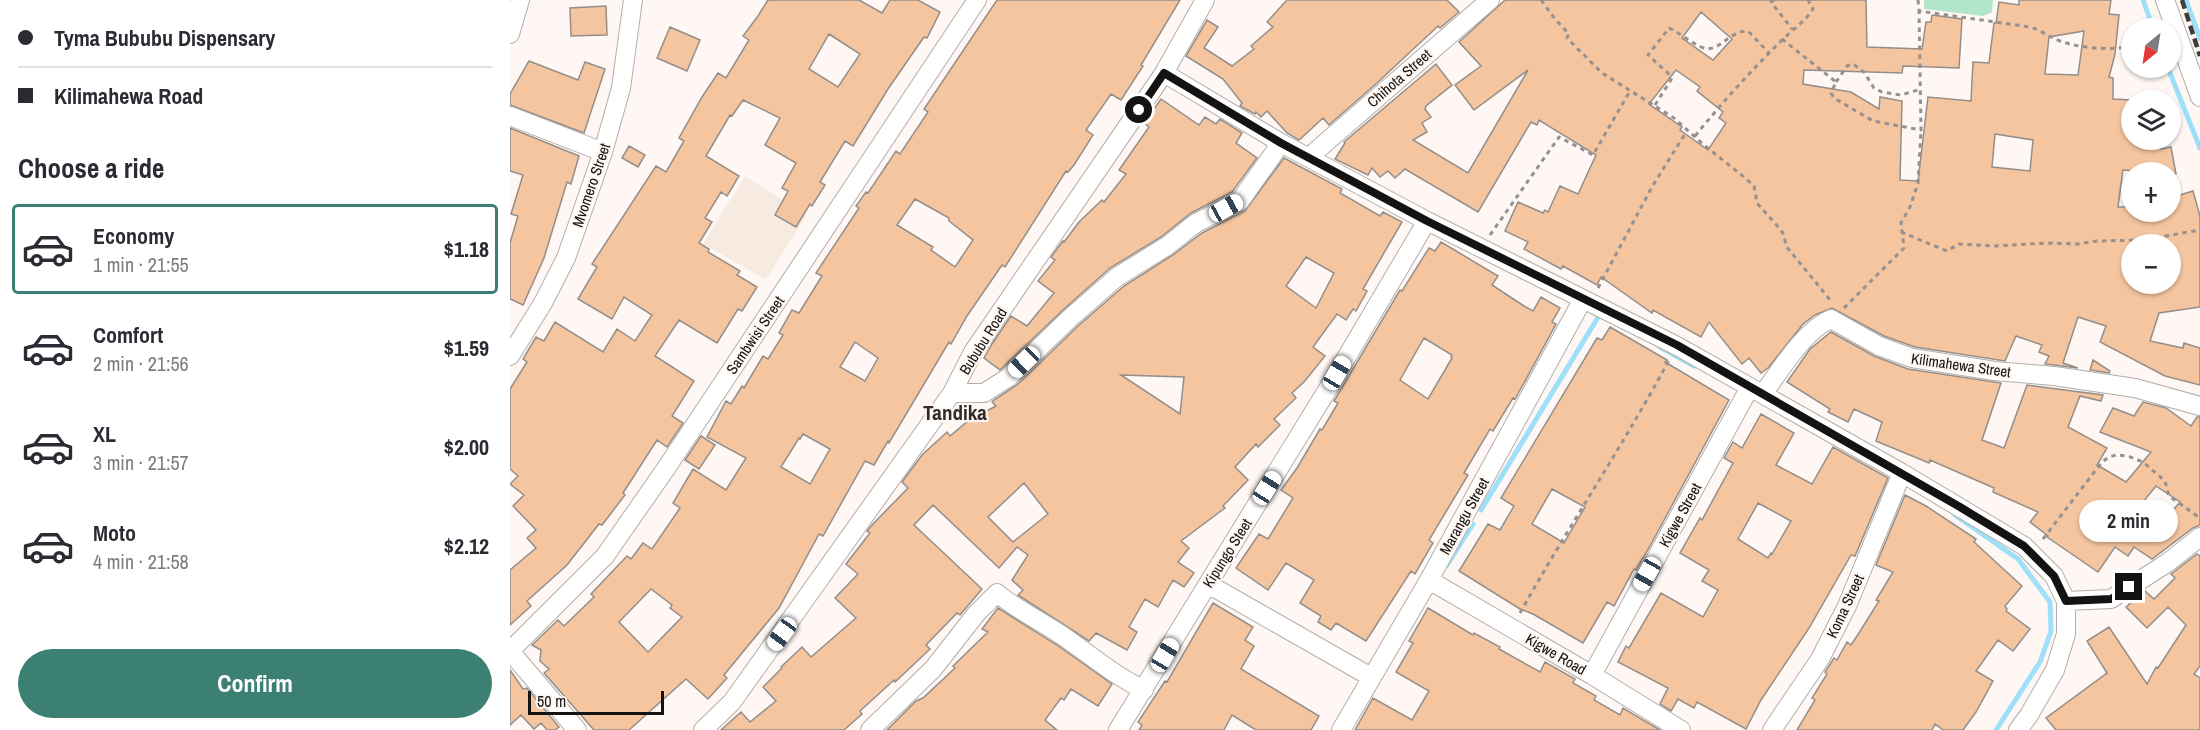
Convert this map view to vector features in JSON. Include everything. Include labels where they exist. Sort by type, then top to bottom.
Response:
[{"type":"street","points":[[510,34],[520,0]]},
{"type":"street","name":"Mvomero Street","points":[[513,346],[543,303],[566,258],[603,152],[621,88],[633,0]]},
{"type":"street","name":"Bububu Road","points":[[703,730],[732,702],[952,393],[973,352],[1164,73],[1205,0]]},
{"type":"street","name":"Chihota Street","points":[[1309,157],[1490,0]]},
{"type":"street","points":[[2165,0],[2200,97]]},
{"type":"street","name":"Sambwisi Street","points":[[510,651],[605,556],[667,467],[972,1]]},
{"type":"street","points":[[1164,73],[1281,143],[1427,221],[1677,345],[1902,473],[2024,546],[2054,576],[2066,601],[2066,634],[2055,670],[2018,730]]},
{"type":"street","points":[[510,116],[603,152]]},
{"type":"street","points":[[952,393],[984,393],[1009,377],[1070,318],[1117,277],[1167,246],[1196,223],[1239,201],[1281,143]]},
{"type":"street","name":"Kipungo Steet","points":[[1118,730],[1326,392],[1427,221]]},
{"type":"street","name":"Marangu Street","points":[[1341,730],[1587,301]]},
{"type":"street","points":[[1756,391],[1806,338],[1835,316]]},
{"type":"street","name":"Kilimahewa Street","points":[[1835,316],[1879,346],[1912,358],[2135,388],[2200,406]]},
{"type":"street","name":"Kigwe Street","points":[[1592,675],[1756,391]]},
{"type":"street","name":"Koma Street","points":[[1772,730],[1825,649],[1847,606],[1902,473]]},
{"type":"street","points":[[2066,601],[2111,599],[2167,563],[2200,537]]},
{"type":"street","name":"Kigwe Road","points":[[1429,580],[1681,730]]},
{"type":"street","points":[[1208,584],[1371,677]]},
{"type":"street","points":[[870,730],[933,669],[976,614],[997,593],[1012,606],[1063,636],[1102,666],[1144,690]]},
{"type":"street","points":[[510,651],[576,730]]},
{"type":"path","points":[[1541,0],[1569,34],[1567,38],[1602,73],[1688,129],[1754,186],[1757,203],[1780,228],[1786,246],[1835,316],[1904,248],[1901,224],[1910,207],[1918,183],[1921,130],[1918,0]]},
{"type":"path","points":[[1774,0],[1771,2],[1792,29]]},
{"type":"path","points":[[1695,136],[1740,82],[1810,13],[1813,9],[1808,0]]},
{"type":"path","points":[[1919,11],[2030,27],[2044,31],[2058,40],[2074,44],[2121,49]]},
{"type":"path","points":[[1654,105],[1671,80],[1671,76],[1648,55],[1669,28],[1703,48],[1713,49],[1739,31],[1748,31],[1769,53]]},
{"type":"path","points":[[1782,39],[1836,82]]},
{"type":"path","points":[[1921,89],[1901,95],[1882,92],[1874,88],[1864,72],[1853,64],[1847,66],[1836,82],[1831,95],[1873,121],[1921,130]]},
{"type":"path","points":[[1481,249],[1559,137],[1593,155],[1630,91]]},
{"type":"path","points":[[1587,301],[1652,186],[1688,129]]},
{"type":"path","points":[[1901,232],[1947,251],[1959,243],[1993,246],[2078,244],[2097,241],[2143,240],[2200,230]]},
{"type":"path","points":[[1511,627],[1568,529],[1619,450],[1677,345]]},
{"type":"path","points":[[2036,560],[2039,544],[2102,462],[2109,457],[2128,456],[2143,462],[2165,480],[2169,496],[2200,518]]},
{"type":"shaded area","points":[[745,176],[807,215],[766,279],[703,244]]},
{"type":"green space","points":[[1924,0],[1993,0],[1992,12],[1983,16],[1924,9]]},
{"type":"building","points":[[768,0],[859,0],[882,13],[890,0],[918,0],[940,12],[927,38],[924,37],[888,89],[853,146],[845,141],[820,182],[825,185],[796,227],[775,215],[788,191],[782,188],[796,163],[765,145],[780,118],[743,100],[732,116],[730,115],[706,156],[739,176],[727,196],[721,192],[705,218],[712,222],[699,243],[709,249],[708,252],[740,271],[737,275],[757,287],[742,311],[738,309],[717,343],[679,320],[655,356],[694,381],[672,416],[683,423],[667,447],[657,440],[623,493],[625,495],[602,525],[599,524],[567,565],[527,601],[531,606],[510,625],[510,570],[536,548],[527,538],[536,530],[513,506],[524,495],[510,484],[518,476],[510,469],[510,389],[527,362],[523,359],[536,337],[544,341],[555,322],[603,352],[617,329],[635,341],[652,315],[624,297],[612,319],[578,299],[597,267],[592,264],[656,166],[666,172],[684,141],[679,138],[702,97],[718,73],[726,78],[749,40],[743,36]],"holes":[[[829,34],[860,54],[838,87],[809,69]]]},
{"type":"building","points":[[997,0],[1180,0],[1121,100],[1111,94],[1086,130],[1093,135],[1074,165],[1068,172],[1066,171],[1005,267],[1002,265],[951,344],[949,342],[874,465],[865,461],[823,536],[819,534],[779,608],[724,675],[727,678],[708,699],[686,679],[629,730],[594,730],[544,673],[549,669],[540,661],[541,650],[532,645],[558,620],[564,626],[594,597],[591,594],[627,556],[631,559],[643,543],[652,549],[680,508],[673,503],[693,469],[726,490],[746,458],[707,437],[726,401],[731,404],[742,386],[744,388],[763,356],[768,359],[783,335],[779,333],[792,310],[799,313],[822,276],[816,273],[859,208],[856,206],[866,192],[868,193],[896,151],[900,154],[928,112],[924,109]],"holes":[[[915,199],[949,218],[949,221],[973,240],[955,267],[931,250],[933,247],[897,225]],[[855,342],[878,358],[865,381],[840,367]],[[803,434],[830,449],[810,484],[781,467]],[[651,589],[672,605],[670,608],[682,617],[648,652],[619,622]]]},
{"type":"building","points":[[1287,0],[1447,0],[1459,12],[1440,28],[1438,26],[1329,125],[1323,118],[1299,140],[1287,133],[1267,111],[1261,117],[1256,112],[1255,114],[1240,106],[1242,103],[1223,79],[1186,56],[1207,20],[1218,27],[1204,48],[1232,66],[1254,49],[1251,46],[1273,27],[1267,22]]},
{"type":"building","points":[[1505,0],[1866,0],[1867,47],[1922,49],[1926,22],[1931,22],[1932,15],[1962,19],[1959,68],[1903,66],[1902,73],[1804,70],[1803,84],[1851,92],[1879,109],[1880,97],[1902,101],[1900,180],[1918,181],[1928,97],[1971,101],[1973,62],[1989,63],[1999,2],[2019,5],[2019,0],[2111,0],[2109,14],[2119,15],[2115,54],[2109,77],[2113,78],[2113,99],[2121,99],[2121,150],[2172,150],[2174,162],[2121,162],[2118,207],[2121,207],[2121,222],[2181,222],[2181,195],[2193,191],[2200,216],[2200,307],[2159,313],[2150,341],[2183,348],[2184,343],[2200,348],[2200,385],[2165,376],[2100,342],[2106,326],[2078,317],[2063,363],[2078,368],[2045,364],[2049,356],[2039,352],[2042,345],[2016,336],[2005,361],[1915,347],[1884,336],[1832,308],[1815,315],[1803,324],[1768,368],[1761,373],[1749,358],[1742,364],[1709,322],[1701,337],[1653,310],[1652,313],[1601,277],[1597,285],[1563,266],[1561,269],[1524,249],[1528,242],[1505,231],[1518,202],[1543,213],[1545,210],[1548,212],[1560,186],[1578,194],[1596,155],[1539,120],[1537,125],[1531,122],[1478,212],[1405,169],[1395,178],[1388,171],[1380,177],[1372,168],[1368,175],[1335,159],[1344,142],[1436,64],[1452,85],[1426,106],[1425,109],[1431,117],[1422,123],[1427,132],[1413,140],[1468,173],[1528,70],[1474,110],[1455,85],[1481,66],[1459,42]],"holes":[[[1701,12],[1732,39],[1713,60],[1682,38]],[[2084,31],[2078,75],[2045,74],[2049,37]],[[1676,70],[1700,87],[1697,91],[1723,112],[1719,118],[1726,123],[1708,150],[1680,130],[1682,127],[1649,104]],[[1995,134],[2033,140],[2030,171],[1992,167]]]},
{"type":"building","points":[[606,6],[607,35],[571,36],[570,8]]},
{"type":"building","points":[[670,27],[700,40],[687,71],[657,58]]},
{"type":"building","points":[[529,61],[578,80],[585,62],[605,69],[584,133],[510,105],[510,94]]},
{"type":"building","points":[[1161,99],[1199,125],[1205,117],[1216,124],[1220,119],[1242,133],[1236,143],[1257,158],[1232,192],[1191,213],[1161,237],[1110,268],[1000,370],[984,358],[992,344],[1011,316],[1027,326],[1054,293],[1038,281],[1055,260],[1051,257],[1079,222],[1102,200],[1104,202],[1126,174],[1119,170],[1149,127],[1144,123]]},
{"type":"building","points":[[510,128],[579,156],[571,184],[567,182],[544,258],[523,305],[510,299],[510,243],[518,216],[511,214],[523,175],[510,171]]},
{"type":"building","points":[[629,146],[645,155],[638,167],[622,158]]},
{"type":"building","points":[[1284,158],[1342,189],[1340,193],[1380,216],[1383,212],[1402,222],[1363,289],[1367,291],[1356,311],[1353,309],[1346,320],[1337,314],[1313,347],[1325,356],[1292,393],[1296,398],[1274,419],[1280,425],[1258,447],[1256,444],[1235,467],[1248,480],[1223,506],[1225,508],[1181,541],[1189,548],[1178,562],[1194,573],[1184,587],[1173,580],[1158,607],[1145,599],[1129,627],[1137,632],[1127,650],[1096,633],[1089,641],[1018,595],[1023,590],[1012,580],[1028,555],[1017,547],[999,568],[933,505],[914,525],[982,589],[960,615],[957,613],[926,645],[930,649],[860,711],[862,714],[844,730],[721,730],[741,712],[750,722],[776,701],[763,687],[781,667],[802,647],[811,657],[856,618],[835,598],[858,574],[846,564],[870,533],[867,531],[908,488],[902,482],[922,455],[947,432],[950,436],[968,421],[996,406],[992,402],[994,400],[1017,385],[1078,326],[1124,286],[1173,255],[1202,233],[1245,211]],"holes":[[[1306,257],[1334,273],[1316,308],[1286,286]],[[1121,375],[1184,377],[1180,414]],[[1024,483],[1048,514],[1013,542],[988,517]]]},
{"type":"building","points":[[1441,242],[1498,276],[1492,285],[1533,311],[1541,297],[1560,308],[1552,322],[1556,324],[1515,399],[1513,398],[1493,431],[1490,429],[1464,473],[1468,475],[1429,540],[1433,543],[1415,574],[1411,571],[1366,641],[1336,623],[1331,630],[1318,622],[1321,616],[1300,603],[1314,580],[1286,563],[1268,590],[1236,568],[1259,534],[1268,539],[1293,498],[1281,490],[1320,429],[1322,430],[1338,403],[1334,401],[1400,290],[1402,291],[1429,248],[1435,251]],"holes":[[[1424,338],[1452,355],[1428,399],[1400,380]]]},
{"type":"building","points":[[1610,327],[1729,400],[1636,570],[1634,569],[1614,606],[1607,602],[1583,643],[1520,609],[1459,571],[1488,524],[1500,530],[1514,506],[1501,498],[1597,338],[1602,340]],"holes":[[[1552,489],[1585,507],[1564,543],[1532,524]]]},
{"type":"building","points":[[1831,332],[1874,356],[1908,369],[2001,383],[1982,440],[2004,448],[2027,385],[2103,395],[2101,401],[2080,396],[2068,427],[2107,448],[2097,465],[2126,482],[2151,452],[2100,432],[2113,408],[2134,416],[2143,402],[2166,408],[2191,426],[2197,417],[2200,417],[2200,525],[2152,559],[2134,547],[2128,556],[2115,547],[2098,572],[2047,537],[2030,522],[2038,512],[1993,492],[1994,488],[1930,460],[1929,463],[1876,441],[1882,422],[1854,409],[1848,422],[1828,412],[1830,409],[1787,382],[1810,349]],"holes":[[[2156,486],[2180,502],[2162,523],[2138,508]]]},
{"type":"building","points":[[2093,360],[2110,371],[2109,373],[2090,370]]},
{"type":"building","points":[[1761,414],[1794,433],[1776,465],[1812,484],[1833,447],[1888,478],[1855,556],[1851,555],[1809,628],[1761,700],[1746,729],[1697,702],[1694,708],[1678,699],[1671,711],[1660,704],[1668,688],[1618,662],[1626,646],[1629,648],[1661,593],[1703,617],[1718,590],[1702,581],[1709,570],[1680,553],[1700,518],[1702,520],[1733,463],[1724,458],[1733,442],[1742,448]],"holes":[[[1758,503],[1791,521],[1768,558],[1738,539]]]},
{"type":"building","points":[[701,436],[715,445],[699,469],[685,460]]},
{"type":"building","points":[[1905,495],[1976,539],[1974,542],[2022,586],[2005,606],[2006,611],[2030,629],[2013,651],[1998,640],[1976,671],[1993,681],[1963,730],[1943,730],[1935,724],[1932,730],[1797,730],[1815,700],[1812,698],[1827,674],[1825,672],[1834,658],[1837,660],[1847,642],[1851,645],[1879,601],[1876,600],[1893,572],[1876,565]]},
{"type":"building","points":[[2197,554],[2200,556],[2200,666],[2194,674],[2200,678],[2200,730],[2056,730],[2046,718],[2107,673],[2087,641],[2109,627],[2147,684],[2156,667],[2158,668],[2186,625],[2168,607],[2147,628],[2126,607],[2145,591],[2154,599],[2175,578],[2171,574]]},
{"type":"building","points":[[1213,603],[1253,627],[1245,640],[1254,646],[1241,669],[1319,716],[1311,730],[1256,730],[1232,715],[1224,730],[1139,730],[1142,725],[1138,722],[1165,681],[1167,682]]},
{"type":"building","points":[[998,608],[1057,645],[1112,684],[1098,706],[1071,689],[1064,700],[1061,698],[1045,720],[1057,730],[887,730],[916,701],[923,698],[955,668],[953,666],[988,632],[982,629]]},
{"type":"building","points":[[1428,608],[1473,635],[1474,633],[1500,647],[1499,649],[1540,672],[1545,662],[1575,679],[1573,683],[1596,696],[1594,700],[1620,715],[1623,708],[1660,730],[1355,730],[1373,698],[1412,720],[1429,691],[1396,672],[1413,643],[1409,641]]},
{"type":"building","points":[[510,670],[523,689],[527,688],[559,727],[555,730],[547,730],[541,723],[534,729],[521,715],[510,725]]},
{"type":"waterway","points":[[2143,0],[2149,18]]},
{"type":"waterway","points":[[2186,0],[2200,39]]},
{"type":"waterway","points":[[2172,78],[2200,148]]},
{"type":"waterway","points":[[1481,510],[1600,314],[1602,315]]},
{"type":"waterway","points":[[1660,347],[1694,366]]},
{"type":"waterway","points":[[1955,515],[2018,559],[2050,602],[2051,631],[2040,662],[1996,730]]},
{"type":"waterway","points":[[1447,565],[1473,524]]},
{"type":"railway","points":[[2182,0],[2200,56]]},
{"type":"district","name":"Tandika","points":[[955,412]]},
{"type":"route","points":[[1139,110],[1164,73],[1281,143],[1481,249],[1677,345],[1882,461],[2024,546],[2054,576],[2066,601],[2111,599],[2129,587]]}]
